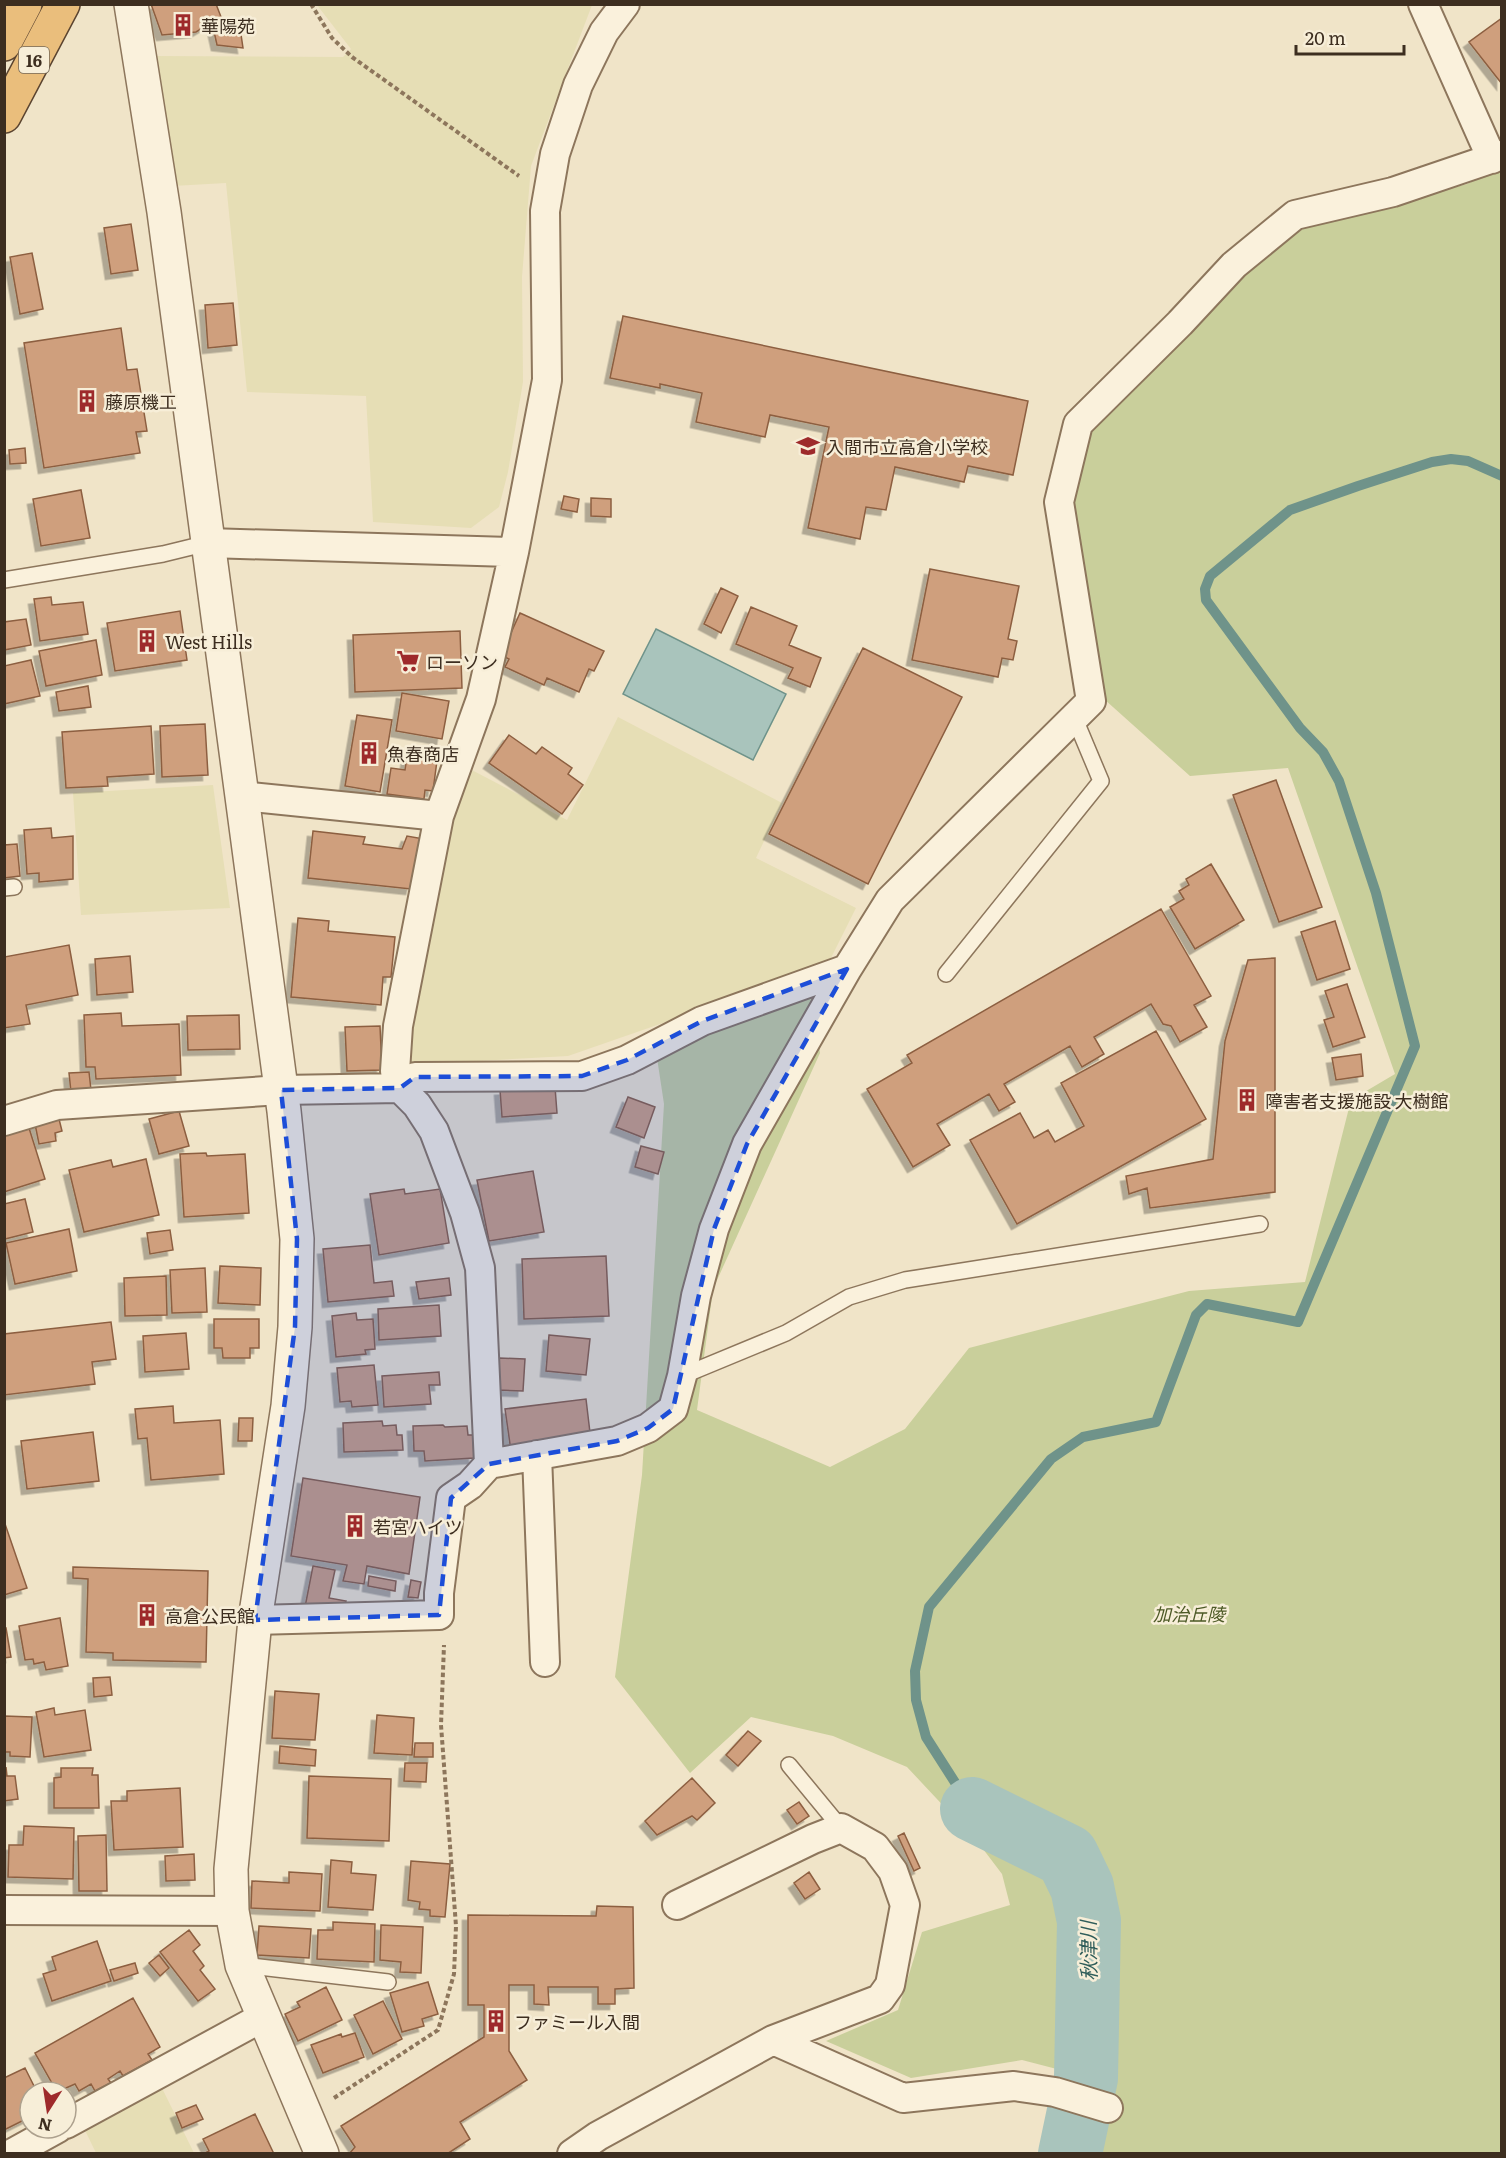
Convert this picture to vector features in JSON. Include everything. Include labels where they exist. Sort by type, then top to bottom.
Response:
[{"type":"highway","name":"16","points":[[4,44],[26,4]]},
{"type":"highway","name":"16","points":[[4,116],[63,4]]},
{"type":"street","points":[[131,4],[164,212],[281,1090],[297,1239],[295,1326],[288,1406],[255,1620],[231,1869],[232,1911],[242,1965],[322,2154]]},
{"type":"street","points":[[489,1464],[480,1268],[465,1213],[434,1131],[417,1105],[400,1088],[395,1071],[398,1026],[439,816],[481,699],[514,552],[547,380],[545,211],[555,154],[578,85],[604,32],[626,4]]},
{"type":"street","points":[[255,1620],[439,1615],[439,1593],[451,1498],[470,1485],[489,1464],[617,1441],[648,1428],[673,1409],[682,1376],[696,1296],[714,1229],[747,1144],[847,969],[890,900],[1075,719],[1091,700],[1059,502],[1078,424],[1180,323],[1234,265],[1295,215],[1393,192],[1496,157],[1423,4]]},
{"type":"street","points":[[208,543],[514,552]]},
{"type":"street","points":[[242,796],[439,816]]},
{"type":"street","points":[[4,1121],[57,1105],[281,1090],[400,1088],[415,1077],[582,1076],[627,1060],[702,1021],[847,969]]},
{"type":"street","points":[[537,1455],[545,1662]]},
{"type":"street","points":[[572,2154],[598,2136],[773,2040],[880,1999],[890,1985],[905,1905],[893,1871],[875,1847],[841,1828],[813,1839],[677,1905]]},
{"type":"street","points":[[4,1910],[232,1911]]},
{"type":"street","points":[[78,2117],[263,2017]]},
{"type":"street","points":[[773,2040],[903,2098],[1014,2086],[1055,2092],[1108,2108]]},
{"type":"street","points":[[11,2154],[36,2140]]},
{"type":"lane","points":[[4,580],[163,554],[208,543]]},
{"type":"lane","points":[[946,974],[1101,781],[1075,719]]},
{"type":"lane","points":[[682,1376],[786,1333],[849,1297],[905,1280],[1260,1224]]},
{"type":"lane","points":[[789,1765],[841,1828]]},
{"type":"lane","points":[[242,1965],[388,1982]]},
{"type":"path","points":[[311,4],[332,38],[381,80],[519,177],[549,186]]},
{"type":"path","points":[[306,2116],[438,2030],[454,1974],[456,1926],[441,1725],[444,1636],[439,1615]]},
{"type":"highlighted area","points":[[847,969],[747,1144],[714,1229],[673,1409],[648,1428],[617,1441],[489,1464],[451,1498],[439,1615],[255,1620],[295,1327],[297,1239],[281,1090],[400,1088],[415,1077],[582,1076],[627,1060],[702,1021]]},
{"type":"shaded area","points":[[317,5],[592,5],[531,166],[522,277],[523,382],[508,472],[499,507],[471,528],[373,522],[366,396],[247,392],[226,183],[173,186],[154,56],[343,57],[351,49]]},
{"type":"shaded area","points":[[618,717],[782,803],[756,858],[856,908],[827,966],[568,1056],[407,1065],[411,981],[466,767],[567,820]]},
{"type":"shaded area","points":[[213,785],[230,908],[81,915],[73,793]]},
{"type":"shaded area","points":[[158,2080],[194,2153],[96,2153],[82,2124]]},
{"type":"green space","name":"加治丘陵","points":[[1501,168],[1501,2153],[1086,2153],[1103,2081],[1022,2060],[911,2078],[826,2041],[898,2010],[922,1932],[1010,1905],[1002,1874],[980,1845],[907,1767],[833,1736],[751,1717],[690,1773],[615,1677],[642,1475],[664,1104],[654,1038],[814,997],[820,1053],[713,1289],[697,1410],[830,1467],[905,1429],[969,1348],[1189,1291],[1305,1282],[1351,1100],[1395,1074],[1288,768],[1190,776],[1104,699],[1068,502],[1086,428],[1239,274],[1304,228],[1467,184]]},
{"type":"water","points":[[656,629],[786,694],[753,760],[623,694]]},
{"type":"building","name":"華陽苑","points":[[151,4],[216,4],[221,17],[196,32],[162,35]]},
{"type":"building","points":[[1502,18],[1502,84],[1469,42]]},
{"type":"building","points":[[239,21],[243,48],[217,45],[213,27]]},
{"type":"building","points":[[131,224],[138,270],[111,274],[104,228]]},
{"type":"building","points":[[32,253],[43,309],[20,314],[10,257]]},
{"type":"building","points":[[233,303],[237,345],[208,348],[205,305]]},
{"type":"building","points":[[623,316],[1028,401],[1013,475],[968,466],[964,482],[895,467],[886,510],[866,507],[860,539],[808,528],[829,427],[770,415],[765,437],[696,422],[702,393],[660,384],[660,388],[610,378]]},
{"type":"building","name":"藤原機工","points":[[121,328],[127,370],[137,369],[147,431],[136,432],[140,453],[44,468],[24,343]]},
{"type":"building","points":[[25,448],[26,463],[10,464],[9,450]]},
{"type":"building","points":[[81,490],[90,538],[41,546],[33,499]]},
{"type":"building","points":[[564,496],[579,499],[577,512],[561,509]]},
{"type":"building","points":[[591,498],[611,499],[611,517],[591,516]]},
{"type":"building","points":[[930,569],[1019,586],[1008,639],[1017,641],[1013,660],[1002,658],[998,677],[912,660]]},
{"type":"building","points":[[721,588],[738,596],[721,633],[704,624]]},
{"type":"building","points":[[51,597],[52,605],[83,602],[88,634],[40,641],[34,599]]},
{"type":"building","points":[[751,607],[797,626],[789,645],[821,658],[810,687],[788,678],[793,668],[736,644]]},
{"type":"building","name":"West Hills","points":[[180,611],[187,660],[115,671],[107,623]]},
{"type":"building","points":[[520,613],[604,651],[594,671],[589,669],[579,692],[547,678],[544,685],[505,667],[509,659],[501,655]]},
{"type":"building","points":[[26,619],[31,645],[4,650],[4,622]]},
{"type":"building","name":"ローソン","points":[[460,631],[462,688],[355,692],[353,635]]},
{"type":"building","points":[[96,640],[102,675],[46,686],[39,651]]},
{"type":"building","points":[[863,648],[962,697],[868,884],[769,834]]},
{"type":"building","points":[[31,660],[40,696],[4,704],[4,666]]},
{"type":"building","points":[[88,686],[91,707],[59,711],[56,692]]},
{"type":"building","points":[[402,693],[449,701],[442,739],[396,731]]},
{"type":"building","name":"魚春商店","points":[[357,715],[392,720],[380,792],[345,786]]},
{"type":"building","points":[[205,724],[208,775],[162,777],[160,726]]},
{"type":"building","points":[[151,726],[154,774],[107,777],[108,786],[66,788],[62,732]]},
{"type":"building","points":[[509,735],[536,754],[542,747],[572,768],[568,774],[583,785],[562,814],[489,763]]},
{"type":"building","points":[[408,749],[438,753],[433,791],[425,790],[424,799],[387,794],[391,768],[405,770]]},
{"type":"building","points":[[1276,780],[1322,907],[1279,922],[1233,795]]},
{"type":"building","points":[[51,828],[52,838],[73,836],[73,879],[39,882],[39,873],[27,874],[24,830]]},
{"type":"building","points":[[313,831],[365,837],[363,844],[402,849],[407,836],[424,839],[411,889],[308,878]]},
{"type":"building","points":[[17,844],[20,876],[4,878],[4,845]]},
{"type":"building","points":[[1211,864],[1244,920],[1195,949],[1170,907],[1184,899],[1179,891],[1189,885],[1186,879]]},
{"type":"building","points":[[1161,909],[1211,996],[1194,1005],[1207,1027],[1180,1042],[1171,1026],[1163,1024],[1151,1004],[1094,1037],[1104,1054],[1082,1067],[1070,1046],[1004,1084],[1015,1102],[999,1111],[989,1094],[937,1124],[950,1145],[913,1167],[867,1089],[912,1063],[907,1055]]},
{"type":"building","points":[[298,918],[329,921],[328,931],[395,937],[391,977],[383,977],[381,1005],[291,997]]},
{"type":"building","points":[[1335,921],[1350,969],[1317,980],[1301,932]]},
{"type":"building","points":[[69,945],[78,995],[26,1005],[30,1024],[4,1028],[4,957]]},
{"type":"building","points":[[130,956],[133,992],[97,995],[95,959]]},
{"type":"building","name":"障害者支援施設 大樹館","points":[[1275,958],[1275,1192],[1150,1208],[1147,1188],[1129,1194],[1126,1176],[1213,1159],[1225,1041],[1248,960]]},
{"type":"building","points":[[1347,984],[1365,1037],[1333,1047],[1324,1020],[1334,1017],[1325,991]]},
{"type":"building","points":[[121,1013],[122,1026],[179,1024],[181,1075],[96,1079],[95,1067],[86,1067],[84,1015]]},
{"type":"building","points":[[239,1015],[240,1049],[188,1050],[187,1016]]},
{"type":"building","points":[[380,1026],[382,1070],[347,1071],[345,1027]]},
{"type":"building","points":[[1156,1031],[1206,1119],[1017,1224],[970,1140],[1020,1113],[1034,1138],[1048,1130],[1055,1142],[1084,1126],[1061,1083]]},
{"type":"building","points":[[1361,1054],[1363,1076],[1336,1080],[1332,1058]]},
{"type":"building","points":[[89,1072],[91,1090],[71,1092],[69,1073]]},
{"type":"building","points":[[555,1087],[557,1113],[502,1117],[500,1090]]},
{"type":"building","points":[[628,1097],[655,1107],[644,1138],[616,1127]]},
{"type":"building","points":[[179,1111],[189,1146],[159,1154],[149,1119]]},
{"type":"building","points":[[59,1119],[62,1131],[55,1133],[56,1141],[39,1144],[35,1124]]},
{"type":"building","points":[[29,1128],[45,1179],[4,1192],[4,1136]]},
{"type":"building","points":[[641,1146],[664,1152],[658,1174],[635,1167]]},
{"type":"building","points":[[206,1153],[207,1156],[245,1154],[249,1213],[184,1217],[180,1154]]},
{"type":"building","points":[[146,1159],[159,1215],[84,1232],[69,1170],[111,1160],[113,1167]]},
{"type":"building","points":[[533,1171],[544,1232],[489,1241],[477,1180]]},
{"type":"building","points":[[404,1189],[405,1194],[440,1189],[449,1243],[379,1255],[370,1194]]},
{"type":"building","points":[[25,1199],[33,1232],[5,1239],[4,1204]]},
{"type":"building","points":[[69,1229],[77,1271],[15,1284],[6,1243]]},
{"type":"building","points":[[170,1230],[173,1250],[150,1254],[147,1233]]},
{"type":"building","points":[[370,1245],[374,1283],[392,1281],[394,1296],[328,1302],[323,1249]]},
{"type":"building","points":[[606,1256],[609,1316],[524,1319],[522,1259]]},
{"type":"building","points":[[220,1266],[261,1268],[260,1305],[218,1303]]},
{"type":"building","points":[[205,1268],[207,1312],[172,1313],[170,1270]]},
{"type":"building","points":[[166,1276],[167,1315],[125,1316],[124,1278]]},
{"type":"building","points":[[449,1278],[451,1295],[419,1299],[416,1282]]},
{"type":"building","points":[[439,1305],[441,1336],[379,1340],[378,1309]]},
{"type":"building","points":[[356,1313],[357,1320],[373,1319],[375,1349],[365,1350],[366,1354],[336,1357],[332,1316]]},
{"type":"building","points":[[214,1319],[259,1319],[259,1348],[250,1348],[250,1358],[223,1358],[222,1348],[214,1348]]},
{"type":"building","points":[[111,1322],[116,1359],[92,1362],[95,1384],[4,1395],[4,1334]]},
{"type":"building","points":[[186,1333],[189,1369],[145,1372],[143,1336]]},
{"type":"building","points":[[549,1335],[590,1339],[586,1375],[546,1371]]},
{"type":"building","points":[[499,1358],[525,1359],[523,1391],[497,1390]]},
{"type":"building","points":[[374,1365],[378,1405],[352,1407],[351,1401],[340,1402],[337,1368]]},
{"type":"building","points":[[439,1372],[440,1385],[429,1385],[431,1404],[384,1407],[382,1376]]},
{"type":"building","points":[[586,1399],[591,1441],[511,1451],[505,1409]]},
{"type":"building","points":[[173,1406],[174,1423],[220,1420],[224,1474],[151,1480],[147,1438],[138,1439],[135,1409]]},
{"type":"building","points":[[239,1418],[253,1418],[252,1441],[238,1441]]},
{"type":"building","points":[[382,1421],[383,1426],[396,1425],[397,1435],[402,1435],[403,1450],[344,1452],[343,1423]]},
{"type":"building","points":[[443,1425],[445,1427],[467,1426],[468,1435],[473,1435],[474,1458],[425,1461],[424,1451],[414,1451],[413,1426]]},
{"type":"building","points":[[93,1432],[99,1481],[27,1489],[21,1441]]},
{"type":"building","name":"若宮ハイツ","points":[[303,1478],[420,1497],[409,1574],[367,1566],[364,1584],[343,1581],[347,1565],[291,1556]]},
{"type":"building","points":[[4,1521],[27,1588],[4,1595]]},
{"type":"building","points":[[313,1566],[335,1570],[329,1598],[346,1601],[344,1606],[305,1607]]},
{"type":"building","name":"高倉公民館","points":[[73,1567],[208,1571],[206,1662],[113,1660],[113,1653],[86,1652],[88,1579],[73,1578]]},
{"type":"building","points":[[369,1576],[396,1581],[395,1591],[368,1586]]},
{"type":"building","points":[[411,1580],[421,1582],[418,1598],[408,1597]]},
{"type":"building","points":[[60,1618],[68,1666],[46,1670],[44,1662],[34,1664],[33,1659],[25,1660],[19,1626]]},
{"type":"building","points":[[6,1628],[11,1657],[4,1658],[4,1629]]},
{"type":"building","points":[[110,1677],[112,1695],[94,1697],[93,1678]]},
{"type":"building","points":[[275,1691],[319,1694],[315,1740],[272,1738]]},
{"type":"building","points":[[54,1708],[55,1715],[85,1710],[91,1750],[44,1757],[36,1712]]},
{"type":"building","points":[[377,1715],[414,1718],[412,1755],[374,1753]]},
{"type":"building","points":[[4,1716],[32,1717],[30,1757],[10,1756],[10,1752],[4,1752]]},
{"type":"building","points":[[748,1731],[761,1741],[738,1766],[726,1755]]},
{"type":"building","points":[[415,1743],[433,1743],[433,1757],[414,1757]]},
{"type":"building","points":[[280,1746],[316,1750],[315,1766],[279,1763]]},
{"type":"building","points":[[405,1763],[427,1763],[426,1782],[404,1781]]},
{"type":"building","points":[[6,1767],[7,1776],[15,1776],[18,1799],[4,1801]]},
{"type":"building","points":[[61,1768],[93,1768],[92,1775],[98,1775],[99,1808],[54,1808],[54,1778],[61,1777]]},
{"type":"building","points":[[309,1776],[391,1779],[389,1841],[307,1838]]},
{"type":"building","points":[[692,1778],[715,1803],[697,1820],[692,1816],[657,1835],[645,1821]]},
{"type":"building","points":[[180,1788],[183,1847],[114,1850],[111,1801],[127,1801],[127,1791]]},
{"type":"building","points":[[799,1802],[809,1816],[797,1824],[787,1810]]},
{"type":"building","points":[[24,1826],[74,1828],[73,1879],[8,1877],[9,1845],[23,1845]]},
{"type":"building","points":[[904,1833],[920,1868],[914,1871],[898,1836]]},
{"type":"building","points":[[106,1835],[107,1891],[79,1891],[78,1836]]},
{"type":"building","points":[[194,1854],[195,1880],[166,1881],[165,1856]]},
{"type":"building","points":[[331,1860],[352,1862],[351,1873],[376,1875],[373,1910],[328,1907]]},
{"type":"building","points":[[411,1861],[450,1864],[445,1917],[430,1916],[430,1910],[419,1909],[420,1902],[408,1900]]},
{"type":"building","points":[[289,1872],[322,1874],[320,1911],[251,1908],[252,1881],[289,1883]]},
{"type":"building","points":[[809,1872],[820,1889],[805,1899],[794,1883]]},
{"type":"building","name":"ファミール入間","points":[[597,1906],[633,1907],[634,1988],[615,1989],[615,2004],[598,2004],[598,1987],[548,1987],[549,2005],[534,2004],[534,1985],[509,1985],[509,2051],[527,2080],[460,2122],[470,2139],[447,2154],[349,2154],[355,2147],[341,2126],[484,2037],[484,2005],[468,2005],[468,1915],[596,1916]]},
{"type":"building","points":[[333,1922],[375,1924],[374,1962],[317,1959],[318,1930],[333,1930]]},
{"type":"building","points":[[381,1925],[423,1927],[421,1973],[400,1972],[401,1962],[380,1960]]},
{"type":"building","points":[[259,1926],[311,1929],[309,1958],[257,1955]]},
{"type":"building","points":[[189,1930],[200,1945],[193,1951],[204,1966],[200,1970],[215,1989],[198,2001],[160,1952]]},
{"type":"building","points":[[97,1941],[111,1981],[52,2001],[43,1974],[56,1970],[52,1957]]},
{"type":"building","points":[[159,1955],[169,1968],[160,1976],[149,1963]]},
{"type":"building","points":[[135,1963],[138,1973],[114,1981],[110,1970]]},
{"type":"building","points":[[428,1982],[438,2014],[422,2019],[424,2026],[402,2032],[390,1993]]},
{"type":"building","points":[[326,1987],[342,2020],[298,2041],[285,2014],[300,2007],[297,2002]]},
{"type":"building","points":[[133,1998],[160,2047],[148,2054],[152,2060],[123,2076],[120,2071],[108,2079],[111,2083],[95,2091],[91,2084],[79,2091],[78,2080],[50,2080],[35,2053]]},
{"type":"building","points":[[383,2001],[402,2039],[373,2054],[354,2015]]},
{"type":"building","points":[[355,2033],[364,2057],[323,2073],[311,2045],[341,2034],[342,2037]]},
{"type":"building","points":[[25,2068],[31,2080],[18,2080],[18,2123],[4,2130],[4,2078]]},
{"type":"building","points":[[196,2105],[203,2119],[182,2128],[176,2113]]},
{"type":"building","points":[[255,2114],[274,2154],[203,2154],[209,2151],[203,2139]]},
{"type":"waterway","points":[[972,1809],[926,1737],[916,1700],[915,1671],[929,1607],[1051,1459],[1083,1437],[1156,1422],[1196,1315],[1207,1304],[1298,1322],[1415,1046],[1376,893],[1339,781],[1323,752],[1300,728],[1206,600],[1205,589],[1210,576],[1290,510],[1358,486],[1432,462],[1451,459],[1468,461],[1502,476]]},
{"type":"waterway","name":"秋津川","points":[[972,1809],[1067,1856],[1082,1887],[1089,1921],[1086,2078],[1070,2154]]},
{"type":"place","name":"華陽苑","points":[[183,25]]},
{"type":"place","name":"藤原機工","points":[[87,401]]},
{"type":"place","name":"入間市立高倉小学校","points":[[808,446]]},
{"type":"place","name":"West Hills","points":[[147,641]]},
{"type":"place","name":"ローソン","points":[[408,661]]},
{"type":"place","name":"魚春商店","points":[[369,753]]},
{"type":"place","name":"障害者支援施設 大樹館","points":[[1247,1100]]},
{"type":"place","name":"若宮ハイツ","points":[[355,1526]]},
{"type":"place","name":"高倉公民館","points":[[147,1615]]},
{"type":"place","name":"ファミール入間","points":[[496,2021]]}]
